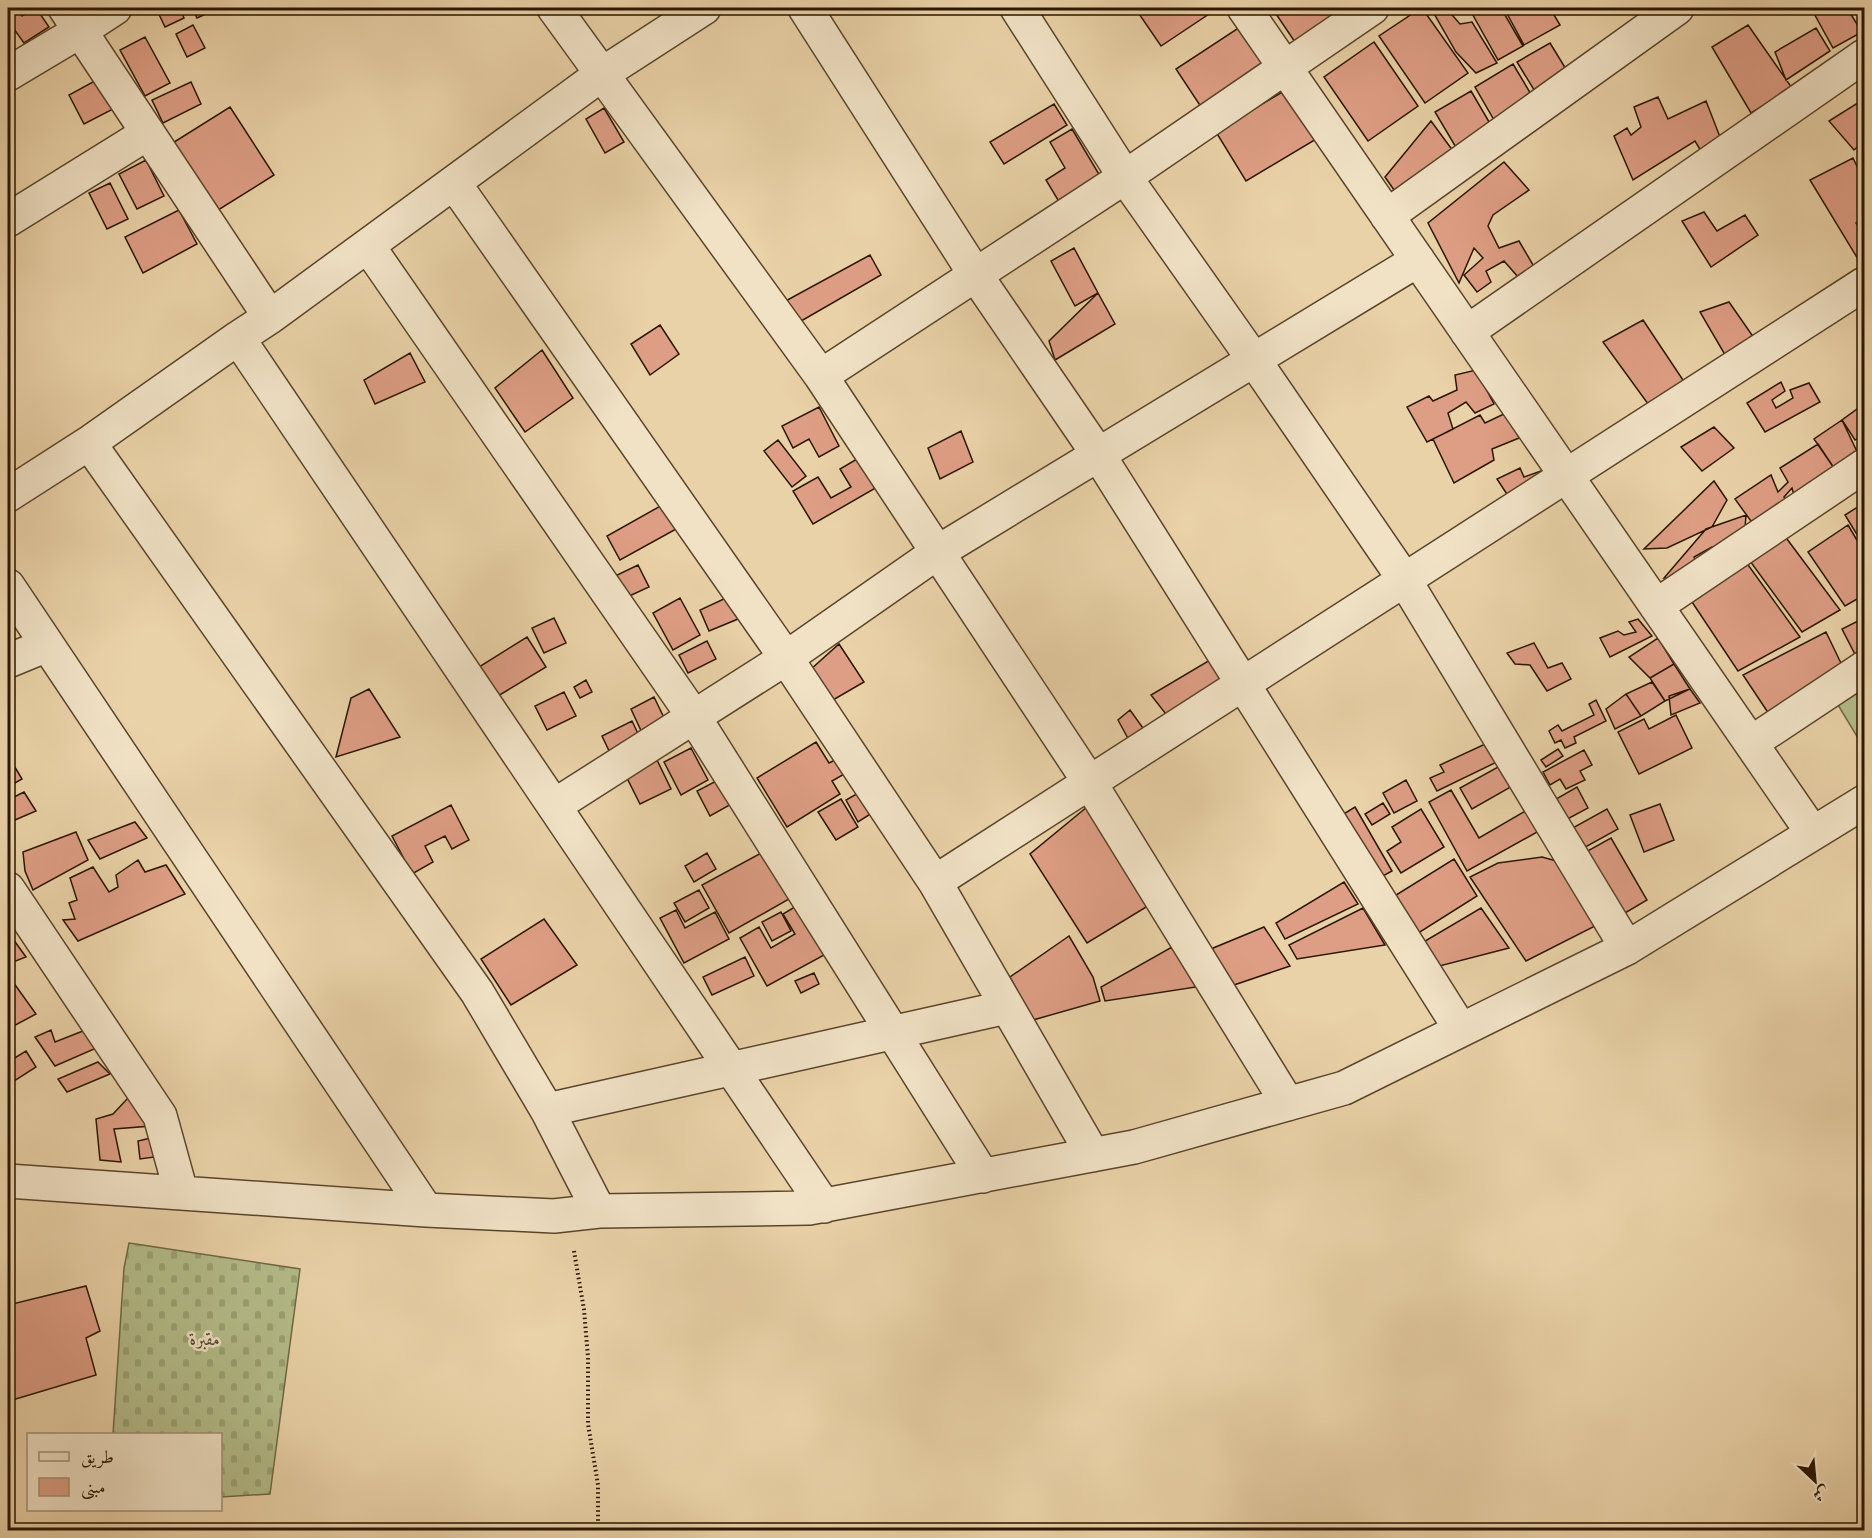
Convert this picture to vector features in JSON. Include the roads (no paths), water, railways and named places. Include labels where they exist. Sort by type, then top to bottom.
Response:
[{"type":"street","points":[[8,74],[72,19],[114,8]]},
{"type":"street","points":[[554,8],[821,376],[1090,783],[1288,1104]]},
{"type":"street","points":[[8,495],[89,443],[270,317],[602,74],[704,8]]},
{"type":"street","points":[[806,8],[975,274],[1098,454],[1461,1030]]},
{"type":"street","points":[[1017,8],[1125,177],[1404,579],[1627,948]]},
{"type":"street","points":[[1244,8],[1812,832]]},
{"type":"street","points":[[821,376],[1125,177],[1372,8]]},
{"type":"street","points":[[1388,216],[1677,8]]},
{"type":"street","points":[[72,19],[270,317]]},
{"type":"street","points":[[1467,332],[1861,66]]},
{"type":"street","points":[[8,220],[148,133]]},
{"type":"street","points":[[454,183],[786,657],[935,882],[1093,1155]]},
{"type":"street","points":[[368,246],[694,717],[983,1176]]},
{"type":"street","points":[[554,806],[786,657],[938,552],[1418,260]]},
{"type":"street","points":[[935,882],[1864,284]]},
{"type":"street","points":[[238,338],[824,1206]]},
{"type":"street","points":[[89,443],[477,992],[547,1110],[584,1212]]},
{"type":"street","points":[[1656,606],[1864,466]]},
{"type":"street","points":[[8,586],[426,1210]]},
{"type":"street","points":[[8,661],[47,645]]},
{"type":"street","points":[[1751,743],[1864,668]]},
{"type":"street","points":[[8,1181],[426,1210],[554,1216],[584,1212],[809,1208],[1134,1147],[1344,1088],[1627,948],[1864,802]]},
{"type":"street","points":[[8,889],[160,1116],[181,1192]]},
{"type":"street","points":[[547,1110],[1007,1006]]},
{"type":"park label","name":"مقبرة","points":[[205,1340]]}]
